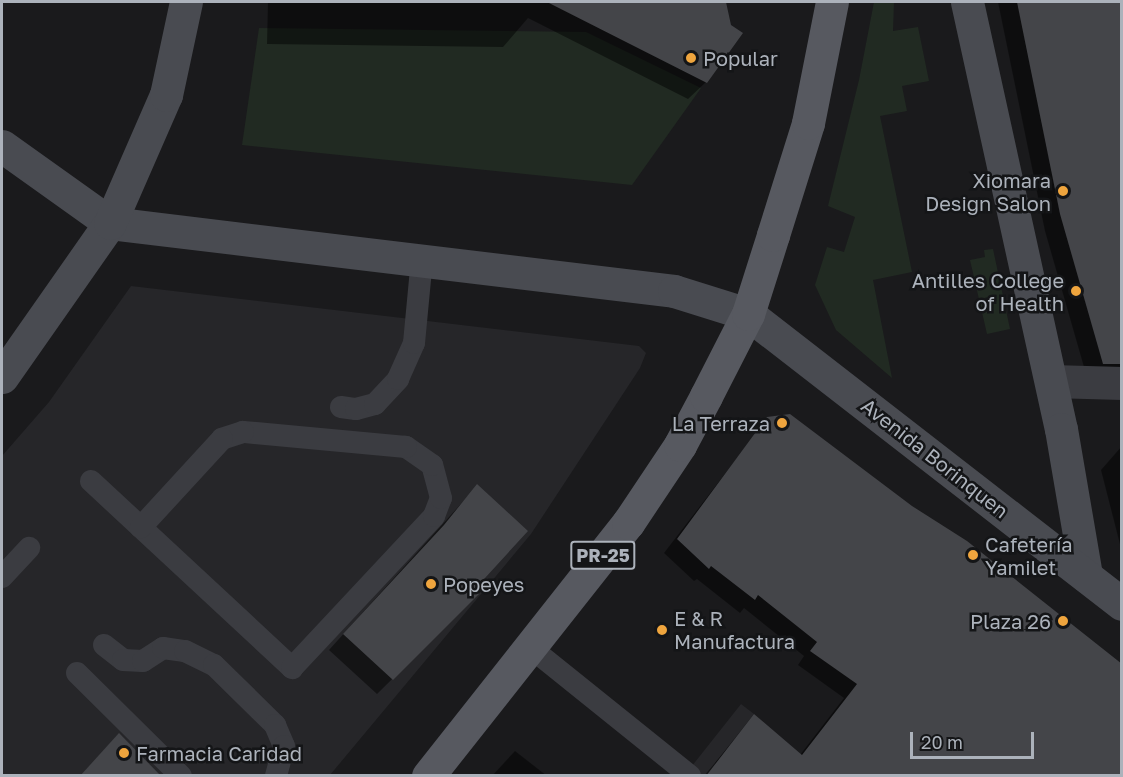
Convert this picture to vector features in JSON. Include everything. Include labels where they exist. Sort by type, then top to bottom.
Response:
[{"type":"main road","name":"PR-25","points":[[428,776],[628,523],[680,445],[748,314],[808,123],[832,2]]},
{"type":"street","points":[[2,377],[110,224],[166,95],[186,2]]},
{"type":"street","points":[[967,2],[1051,381],[1086,576]]},
{"type":"street","points":[[2,146],[110,224],[422,259],[674,291],[748,314]]},
{"type":"street","name":"Avenida Borinquen","points":[[748,314],[1122,604]]},
{"type":"street","points":[[1051,381],[1122,383]]},
{"type":"lane","points":[[340,408],[356,410],[375,404],[398,379],[414,343],[422,259]]},
{"type":"lane","points":[[91,481],[292,668],[434,516],[441,498],[432,465],[406,447],[243,432],[222,439],[141,527]]},
{"type":"lane","points":[[2,578],[29,548]]},
{"type":"lane","points":[[104,645],[123,660],[143,661],[163,648],[185,651],[214,665],[275,725],[284,746],[276,776]]},
{"type":"lane","points":[[531,648],[690,776]]},
{"type":"lane","points":[[77,673],[181,776]]},
{"type":"shaded area","points":[[874,2],[894,2],[893,31],[918,27],[929,81],[902,86],[907,111],[880,116],[912,272],[873,280],[892,378],[836,330],[815,285],[827,247],[844,252],[855,217],[828,206],[859,80]]},
{"type":"shaded area","points":[[259,28],[586,32],[701,88],[632,185],[242,145]]},
{"type":"shaded area","points":[[993,249],[1010,329],[987,334],[970,260],[985,257],[984,250]]},
{"type":"shaded area","points":[[131,286],[639,346],[646,353],[640,368],[531,534],[330,775],[2,776],[2,456],[49,402]]},
{"type":"shaded area","points":[[741,704],[754,714],[715,763],[731,775],[684,776]]},
{"type":"building","name":"Popular","points":[[547,2],[726,2],[731,25],[743,33],[707,83]]},
{"type":"building","points":[[1017,2],[1122,2],[1122,364],[1103,364],[1060,214]]},
{"type":"building","points":[[790,414],[912,506],[967,541],[1122,664],[1122,776],[706,776],[754,714],[802,755],[857,684],[810,651],[817,642],[758,595],[755,600],[711,566],[709,569],[677,539],[767,417]]},
{"type":"building","name":"Popeyes","points":[[477,484],[528,531],[474,590],[479,594],[393,680],[343,634],[444,525]]},
{"type":"building","name":"Farmacia Caridad","points":[[119,733],[161,776],[80,776]]},
{"type":"place","name":"Popular","points":[[691,58]]},
{"type":"place","name":"Xiomara Design Salon","points":[[1063,191]]},
{"type":"place","name":"Antilles College of Health","points":[[1076,291]]},
{"type":"place","name":"La Terraza","points":[[782,423]]},
{"type":"place","name":"Cafetería Yamilet","points":[[973,555]]},
{"type":"place","name":"Popeyes","points":[[431,584]]},
{"type":"place","name":"Plaza 26","points":[[1063,621]]},
{"type":"place","name":"E & R Manufactura","points":[[662,630]]},
{"type":"place","name":"Farmacia Caridad","points":[[124,753]]}]
